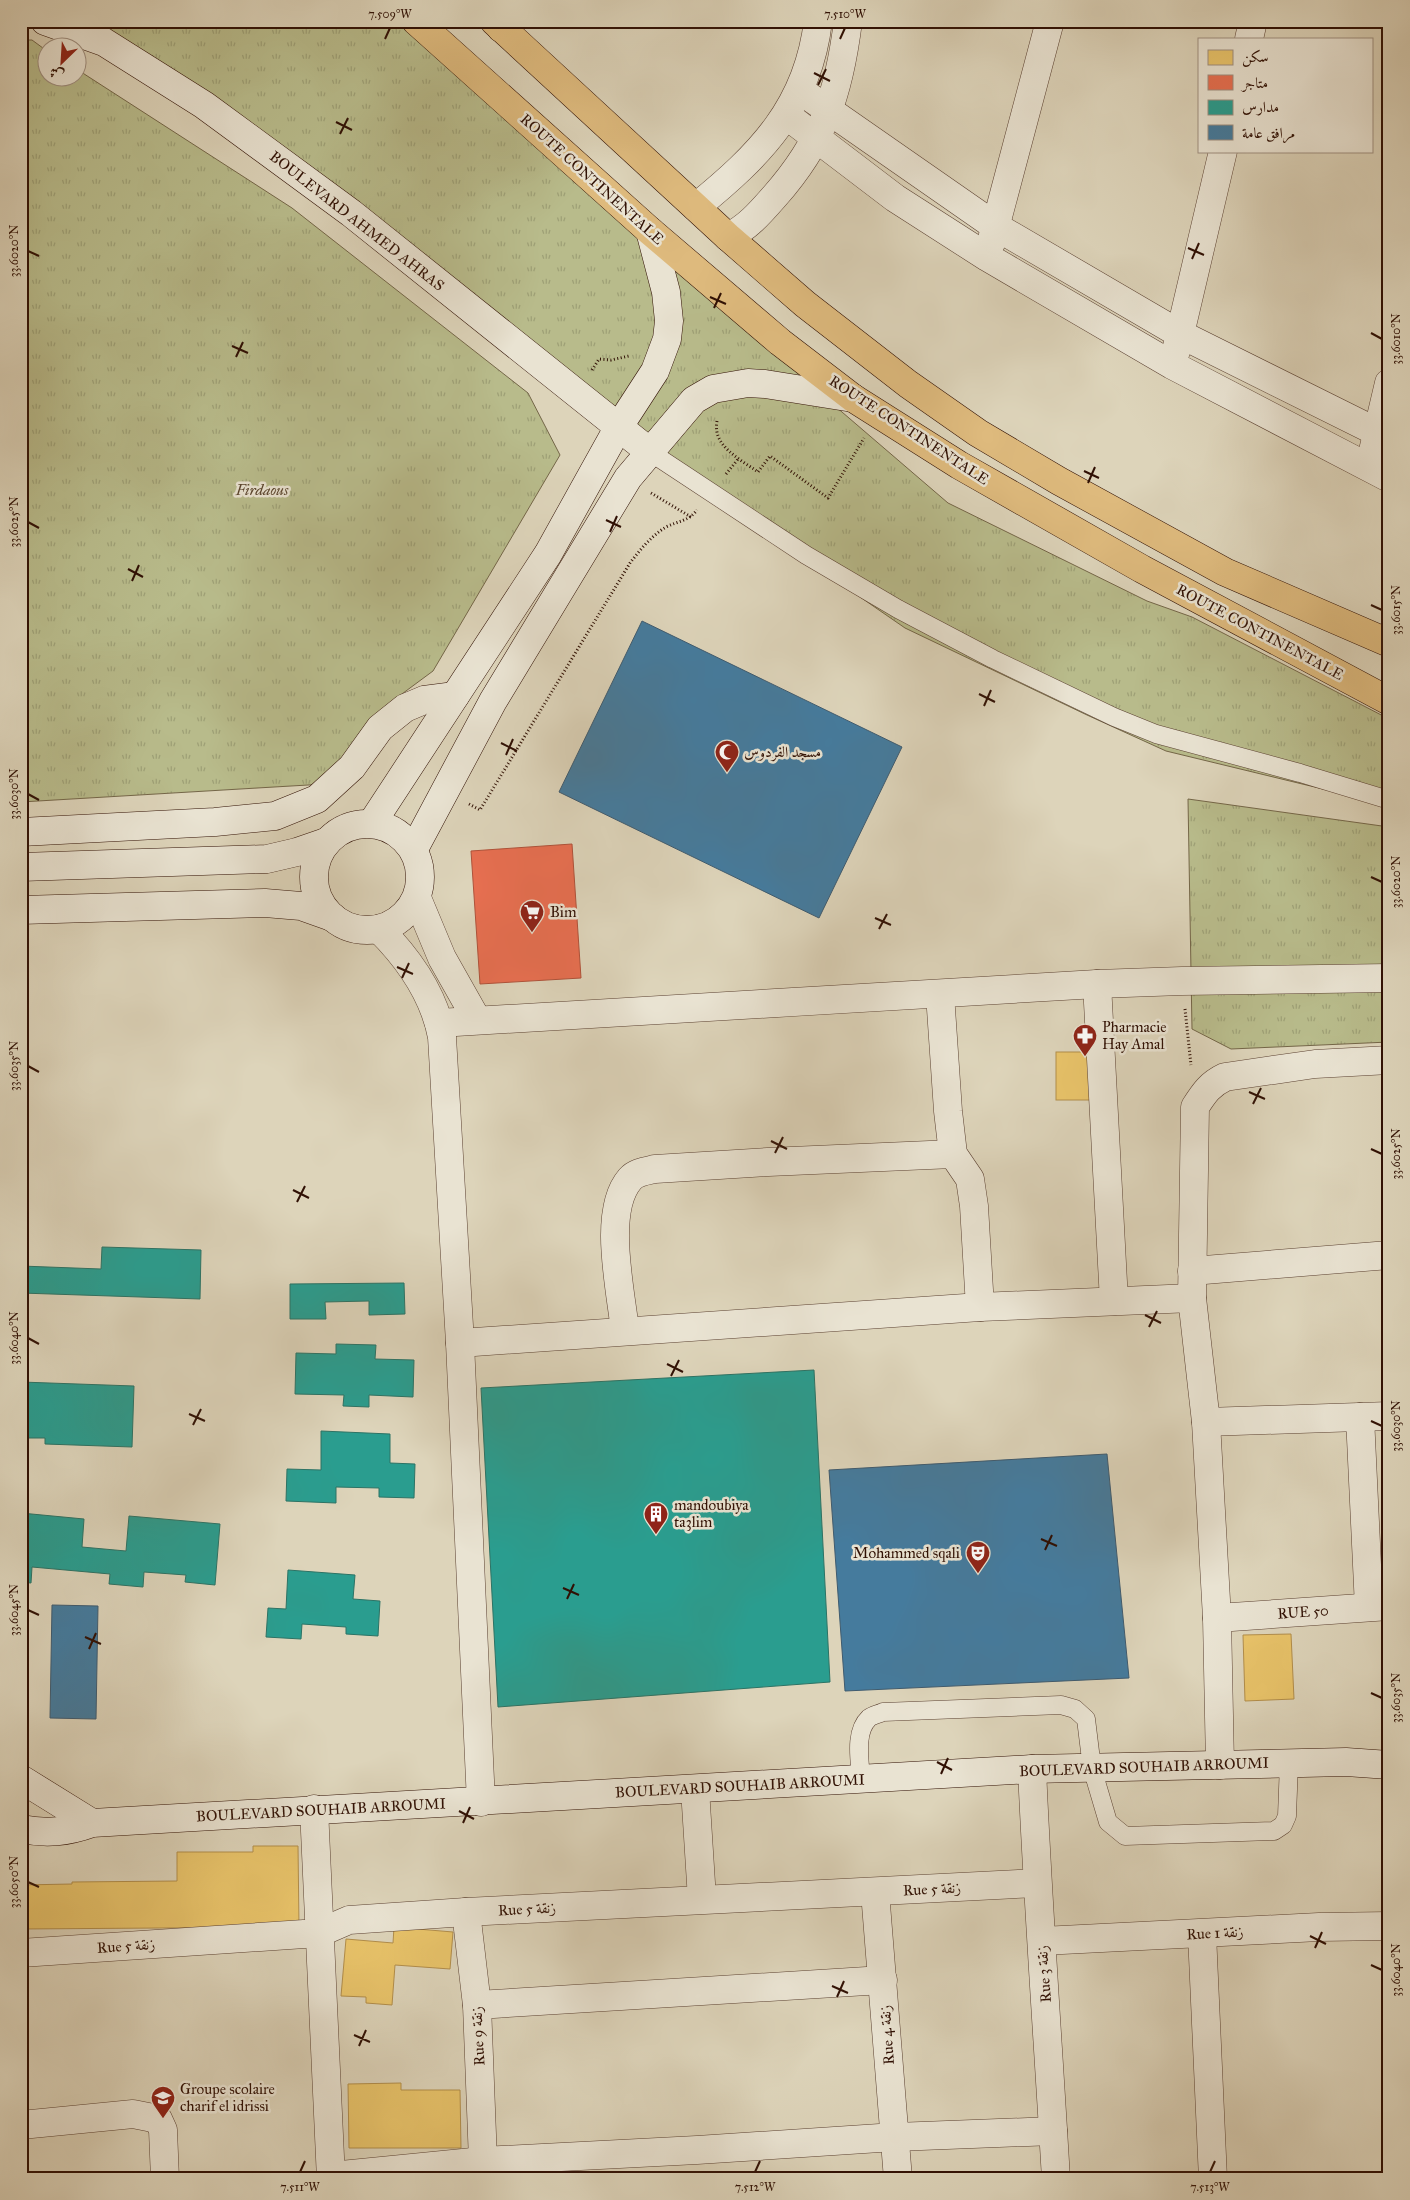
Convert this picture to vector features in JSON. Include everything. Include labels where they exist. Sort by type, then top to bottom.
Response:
[{"type":"main road","name":"ROUTE CONTINENTALE","points":[[416,21],[650,231],[780,342],[853,398],[959,465],[1142,569],[1389,701]]},
{"type":"main road","points":[[498,23],[728,237],[805,304],[893,373],[978,433],[1060,481],[1225,572],[1389,643]]},
{"type":"street","name":"BOULEVARD AHMED AHRAS","points":[[45,21],[104,42],[204,105],[351,213],[650,452]]},
{"type":"street","points":[[696,207],[730,180],[760,150],[786,115],[800,90],[815,44],[818,21]]},
{"type":"street","points":[[728,237],[741,231],[763,210],[792,176],[816,140],[829,112],[842,71],[848,21]]},
{"type":"street","points":[[987,257],[1050,21]]},
{"type":"street","points":[[1249,38],[1253,21]]},
{"type":"street","points":[[800,90],[995,226],[1180,334],[1383,436]]},
{"type":"street","points":[[786,115],[816,140],[895,198],[987,257],[1172,365],[1379,474],[1389,383]]},
{"type":"street","points":[[1172,365],[1223,152]]},
{"type":"street","points":[[372,823],[548,554],[618,428],[655,371],[667,339],[669,321],[666,292],[650,231]]},
{"type":"street","points":[[414,849],[492,701],[628,478],[694,400],[713,388],[739,384],[765,384],[853,398]]},
{"type":"street","points":[[21,832],[215,822],[275,816],[317,799],[352,767],[380,728],[405,708],[424,700],[455,696]]},
{"type":"street","points":[[21,910],[265,902],[301,906],[332,917],[347,926],[363,930],[380,929],[395,923],[408,912],[417,898],[421,881],[420,864],[414,849],[402,836],[388,827],[372,823],[354,824],[339,831],[326,842],[318,856],[314,872],[315,889],[321,905],[332,917]]},
{"type":"street","points":[[21,867],[267,859],[297,852],[326,842]]},
{"type":"street","points":[[417,898],[442,958],[458,990],[477,1020]]},
{"type":"street","points":[[380,929],[400,950],[426,989],[439,1023],[460,1343],[481,1802]]},
{"type":"street","points":[[439,1023],[1097,984],[1389,978]]},
{"type":"street","points":[[1097,984],[1114,1301]]},
{"type":"street","points":[[940,994],[948,1111],[953,1154],[970,1179],[974,1206],[980,1307]]},
{"type":"street","points":[[1220,1764],[1217,1618],[1206,1422],[1192,1284],[1195,1107],[1205,1090],[1213,1083],[1225,1077],[1315,1064],[1389,1060]]},
{"type":"street","points":[[625,1331],[614,1229],[621,1192],[630,1178],[638,1173],[655,1170],[768,1162],[953,1154]]},
{"type":"street","points":[[460,1343],[980,1307],[1114,1301],[1192,1284],[1389,1255]]},
{"type":"street","points":[[1206,1422],[1389,1416]]},
{"type":"street","points":[[1360,1417],[1379,1607]]},
{"type":"street","name":"RUE 50","points":[[1217,1618],[1379,1607]]},
{"type":"street","name":"BOULEVARD SOUHAIB ARROUMI","points":[[21,1828],[40,1832],[58,1832],[92,1823],[314,1809],[696,1790],[1032,1769],[1346,1762],[1389,1765]]},
{"type":"street","name":"Rue 3 زنقة","points":[[1032,1769],[1037,1883],[1056,2179]]},
{"type":"street","points":[[21,1779],[92,1823]]},
{"type":"street","points":[[696,1790],[702,1899]]},
{"type":"street","points":[[314,1809],[331,2177],[483,2161],[895,2137],[1053,2131]]},
{"type":"street","name":"Rue 5 زنقة","points":[[21,1953],[319,1933],[349,1920],[702,1899],[1037,1883]]},
{"type":"street","name":"Rue 4 زنقة","points":[[875,1892],[898,2179]]},
{"type":"street","name":"Rue 9 زنقة","points":[[466,1912],[477,2005],[483,2161]]},
{"type":"street","name":"Rue 1 زنقة","points":[[1042,1941],[1319,1927],[1389,1926]]},
{"type":"street","points":[[1202,1934],[1213,2179]]},
{"type":"street","points":[[477,2005],[883,1980]]},
{"type":"street","points":[[21,2125],[133,2114],[158,2120],[163,2130],[166,2179]]},
{"type":"lane","points":[[650,452],[806,555],[898,609],[993,659],[1114,717],[1173,739],[1292,771],[1389,800]]},
{"type":"lane","points":[[861,1779],[860,1740],[862,1727],[870,1718],[883,1712],[1061,1704],[1076,1710],[1086,1719],[1092,1768],[1108,1822],[1126,1836],[1274,1831],[1283,1824],[1287,1816],[1289,1763]]},
{"type":"path","points":[[718,418],[716,427],[717,437],[722,446],[758,472],[770,456],[828,498],[878,414]]},
{"type":"path","points":[[444,790],[480,810],[630,563],[646,543],[667,527],[691,518],[739,458]]},
{"type":"path","points":[[1182,981],[1195,1107]]},
{"type":"green space","points":[[45,21],[412,21],[828,400],[948,503],[1147,601],[1192,617],[1389,719],[1389,805],[1166,751],[905,628],[650,452],[204,105],[88,44],[88,38],[77,38]]},
{"type":"green space","name":"Firdaous","points":[[21,40],[32,40],[38,44],[38,88],[88,88],[88,76],[292,208],[528,393],[560,455],[433,671],[387,705],[325,784],[21,802]]},
{"type":"green space","points":[[1188,799],[1389,827],[1389,1042],[1231,1049],[1192,1029]]},
{"type":"building: سكن","points":[[1056,1052],[1094,1052],[1094,1100],[1056,1100]]},
{"type":"building: سكن","points":[[1291,1634],[1294,1699],[1245,1701],[1243,1635]]},
{"type":"building: سكن","points":[[253,1846],[298,1846],[299,1927],[21,1929],[21,1885],[72,1884],[72,1882],[177,1881],[177,1852],[253,1852]]},
{"type":"building: سكن","points":[[394,1927],[453,1932],[450,1969],[395,1965],[392,2005],[366,2003],[366,1997],[341,1996],[346,1939],[393,1943]]},
{"type":"building: سكن","points":[[401,2083],[401,2090],[460,2090],[461,2148],[349,2148],[348,2084]]},
{"type":"building: متاجر","points":[[572,844],[581,978],[480,984],[471,851]]},
{"type":"building: مدارس","points":[[102,1247],[201,1250],[200,1299],[21,1293],[21,1266],[101,1269]]},
{"type":"building: مدارس","points":[[404,1283],[405,1314],[369,1315],[369,1301],[325,1302],[326,1319],[290,1319],[290,1284]]},
{"type":"building: مدارس","points":[[336,1344],[376,1345],[375,1359],[414,1360],[413,1397],[369,1395],[369,1407],[343,1406],[344,1395],[295,1394],[296,1353],[336,1354]]},
{"type":"building: مدارس","name":"mandoubiya ta3lim","points":[[814,1370],[830,1682],[498,1707],[481,1388]]},
{"type":"building: مدارس","points":[[21,1382],[134,1386],[132,1447],[45,1444],[45,1438],[21,1438]]},
{"type":"building: مدارس","points":[[321,1431],[390,1434],[390,1463],[415,1464],[414,1498],[379,1497],[379,1488],[336,1487],[336,1503],[286,1501],[287,1469],[321,1470]]},
{"type":"building: مدارس","points":[[21,1513],[84,1519],[82,1547],[126,1551],[129,1516],[220,1524],[215,1585],[185,1582],[186,1575],[144,1572],[143,1587],[109,1584],[110,1574],[32,1567],[31,1583],[21,1582]]},
{"type":"building: مدارس","points":[[288,1570],[355,1575],[353,1599],[380,1601],[378,1636],[346,1634],[346,1627],[302,1624],[301,1639],[266,1637],[268,1608],[286,1609]]},
{"type":"building: مرافق عامة","points":[[642,621],[902,747],[819,918],[559,792]]},
{"type":"building: مرافق عامة","name":"Mohammed sqali","points":[[1107,1454],[1129,1678],[845,1691],[829,1470]]},
{"type":"building: مرافق عامة","points":[[52,1605],[98,1606],[96,1719],[50,1718]]},
{"type":"place","name":"مسجد الفردوس","points":[[727,773]]},
{"type":"place","name":"Bim","points":[[532,933]]},
{"type":"place","name":"Pharmacie Hay Amal","points":[[1085,1057]]},
{"type":"place","name":"mandoubiya ta3lim","points":[[656,1535]]},
{"type":"place","name":"Mohammed sqali","points":[[978,1574]]},
{"type":"place","name":"Groupe scolaire charif el idrissi","points":[[163,2119]]}]
